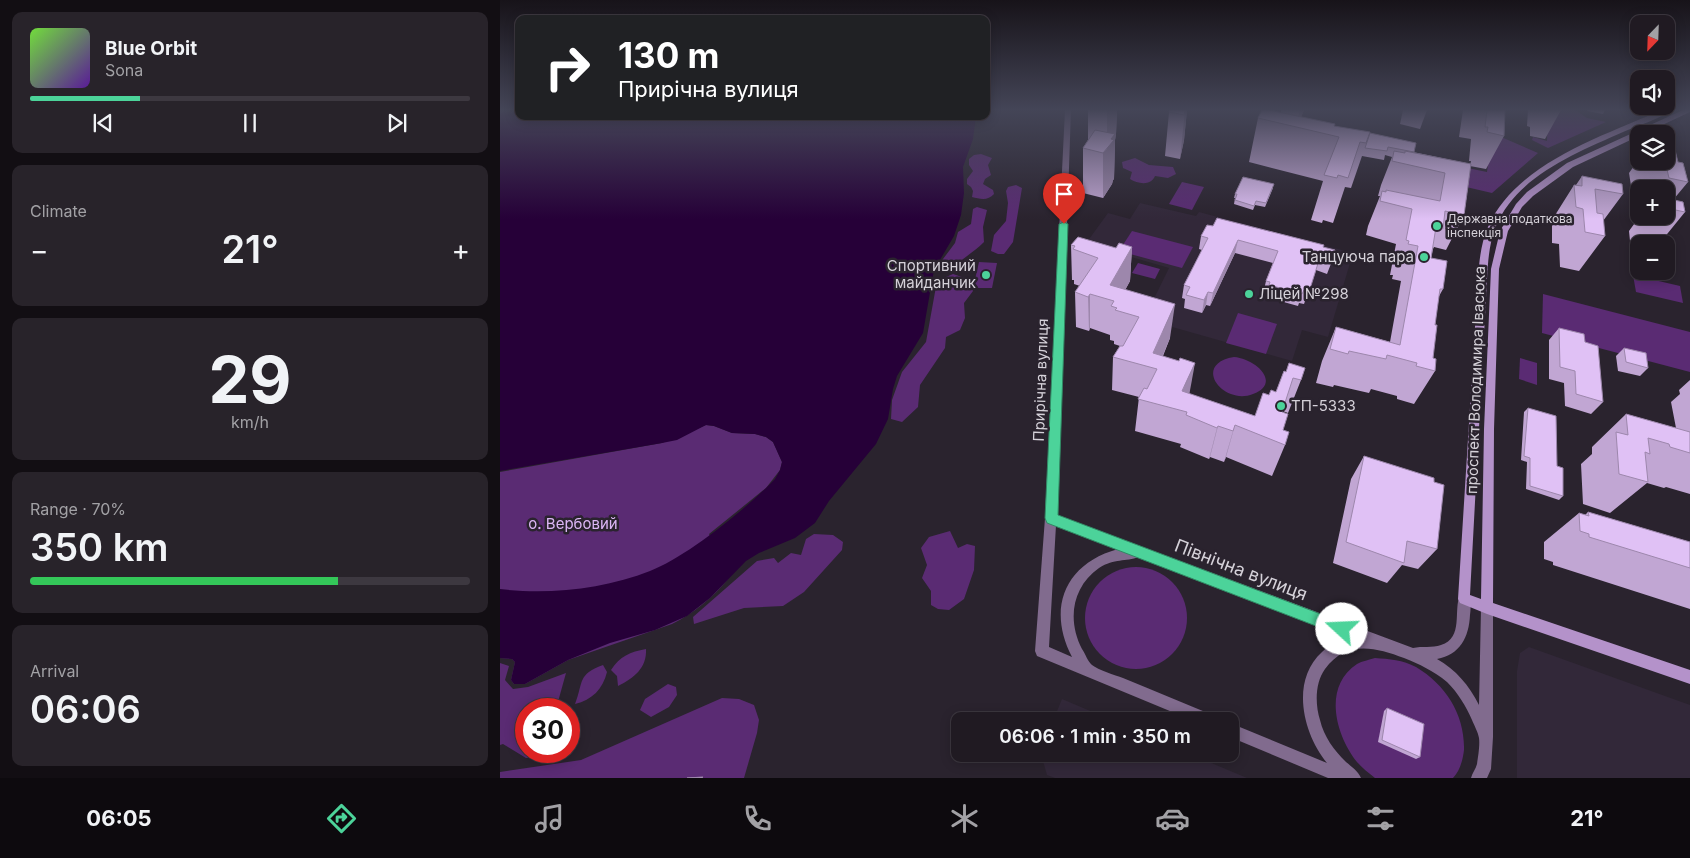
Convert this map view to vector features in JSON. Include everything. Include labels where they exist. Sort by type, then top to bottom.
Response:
[{"type":"street","name":"Прирічна вулиця","points":[[1066,146],[1051,518],[1042,650],[1088,670]]},
{"type":"street","name":"проспект Володимира Івасюка","points":[[1464,599],[1483,265],[1492,226],[1504,202],[1528,179],[1561,159],[1589,146]]},
{"type":"street","name":"проспект Володимира Івасюка","points":[[1487,608],[1489,429],[1495,269],[1504,231],[1519,206],[1530,194],[1570,165],[1610,146]]},
{"type":"street","name":"Північна вулиця","points":[[1051,518],[1412,654]]},
{"type":"street","name":"Північна вулиця","points":[[1088,670],[1073,645],[1067,624],[1068,602],[1076,583],[1089,567],[1106,557],[1126,552],[1146,553]]},
{"type":"street","points":[[1412,654],[1441,653],[1452,646],[1461,636],[1465,621],[1464,599],[1690,677]]},
{"type":"street","points":[[1478,778],[1484,769],[1486,737],[1487,608]]},
{"type":"street","points":[[1354,778],[1336,764],[1319,738],[1310,711],[1311,685],[1319,664],[1334,648],[1355,641],[1378,642]]},
{"type":"street","points":[[1412,654],[1446,672],[1458,684],[1469,700],[1486,737]]},
{"type":"street","points":[[1088,670],[1188,712]]},
{"type":"street","points":[[1239,734],[1346,778]]},
{"type":"shaded area","points":[[500,146],[970,146],[963,167],[964,193],[961,215],[954,236],[933,275],[923,333],[897,376],[888,419],[876,444],[829,501],[815,523],[795,538],[759,553],[746,561],[710,598],[687,616],[655,630],[610,643],[568,660],[525,684],[514,684],[511,680],[515,662],[512,659],[500,658],[500,589],[557,591],[576,589],[633,577],[665,564],[716,531],[749,504],[775,479],[782,462],[773,442],[766,437],[755,434],[732,433],[706,425],[677,440],[500,471]]},
{"type":"shaded area","name":"Ліцей №298","points":[[1140,203],[1196,216],[1199,212],[1353,253],[1328,337],[1302,330],[1292,361],[1144,319],[1169,268],[1097,247],[1087,242],[1108,213],[1130,219]]},
{"type":"shaded area","points":[[1529,647],[1690,705],[1690,778],[1517,778],[1517,671],[1520,653]]},
{"type":"shaded area","points":[[1062,699],[1093,712],[1057,712]]},
{"type":"shaded area","points":[[1043,762],[1209,762],[1247,778],[1055,778],[1047,775]]},
{"type":"green space","points":[[1490,146],[1523,146],[1538,153],[1492,193],[1449,183],[1453,165],[1487,172]]},
{"type":"green space","points":[[981,154],[992,158],[988,165],[991,175],[985,179],[983,184],[993,190],[994,194],[984,199],[972,197],[973,191],[967,184],[967,179],[973,171],[969,165],[969,159],[974,155]]},
{"type":"green space","points":[[1135,158],[1149,165],[1173,167],[1176,174],[1168,178],[1155,176],[1147,183],[1133,181],[1130,179],[1132,172],[1123,168],[1122,162]]},
{"type":"green space","points":[[1182,182],[1204,187],[1192,210],[1169,204]]},
{"type":"green space","points":[[1016,185],[1022,188],[1013,242],[1004,254],[998,254],[991,251],[994,235],[1006,221],[1008,203],[1006,191],[1008,187]]},
{"type":"green space","points":[[977,207],[987,210],[983,227],[984,242],[954,268],[943,269],[940,263],[955,243],[958,232],[971,224],[973,209]]},
{"type":"green space","points":[[1132,231],[1193,247],[1182,268],[1119,251]]},
{"type":"green space","name":"Спортивний майданчик","points":[[979,262],[997,263],[992,288],[973,288]]},
{"type":"green space","points":[[1138,263],[1160,269],[1155,279],[1132,273]]},
{"type":"green space","points":[[953,274],[968,279],[973,291],[964,303],[965,318],[960,330],[946,337],[945,348],[920,385],[918,407],[902,422],[891,419],[892,400],[902,372],[926,342],[937,281]]},
{"type":"green space","points":[[1634,280],[1654,280],[1680,286],[1683,303],[1636,292]]},
{"type":"green space","points":[[1543,294],[1690,332],[1690,372],[1542,333]]},
{"type":"green space","points":[[1238,313],[1277,324],[1266,354],[1226,343]]},
{"type":"green space","points":[[1234,357],[1250,362],[1263,372],[1266,378],[1265,384],[1261,389],[1253,394],[1242,396],[1231,394],[1216,383],[1213,375],[1215,367],[1221,361]]},
{"type":"green space","points":[[1520,358],[1537,363],[1537,385],[1519,379]]},
{"type":"green space","name":"о. Вербовий","points":[[706,425],[732,433],[755,434],[766,437],[773,442],[782,462],[780,470],[766,488],[709,534],[728,579],[702,604],[672,624],[568,660],[525,684],[514,684],[511,680],[515,662],[512,659],[500,658],[500,472],[662,443]]},
{"type":"green space","points":[[950,531],[958,548],[967,544],[975,546],[974,570],[964,599],[949,610],[938,609],[931,605],[931,591],[922,578],[927,565],[921,548],[929,537]]},
{"type":"green space","points":[[814,534],[833,535],[843,542],[842,550],[804,592],[783,606],[744,608],[694,624],[693,617],[757,561],[774,558],[778,563],[791,553],[801,555],[806,539]]},
{"type":"green space","points":[[1136,567],[1155,571],[1172,582],[1183,599],[1187,618],[1183,637],[1172,654],[1155,665],[1136,669],[1117,665],[1100,654],[1089,637],[1085,618],[1089,599],[1100,582],[1117,571]]},
{"type":"green space","points":[[646,649],[646,656],[642,667],[629,680],[618,686],[617,676],[611,670],[614,665],[626,655]]},
{"type":"green space","points":[[1375,658],[1401,661],[1416,667],[1427,674],[1452,702],[1461,725],[1464,750],[1461,765],[1453,778],[1375,778],[1359,764],[1350,751],[1343,739],[1336,712],[1336,698],[1339,685],[1346,674],[1357,664]]},
{"type":"green space","points":[[500,663],[509,666],[505,680],[513,689],[528,687],[566,673],[559,698],[515,698],[515,751],[503,744],[500,745]]},
{"type":"green space","points":[[603,665],[607,672],[603,684],[592,697],[580,702],[580,698],[577,698],[581,684],[585,676]]},
{"type":"green space","points":[[668,684],[676,687],[677,695],[669,707],[651,717],[640,710],[645,699]]},
{"type":"green space","points":[[722,698],[739,699],[754,705],[759,720],[744,778],[500,778],[500,772],[561,763],[580,763],[581,760]]},
{"type":"building","points":[[1084,146],[1109,146],[1103,153],[1083,148]]},
{"type":"building","points":[[1335,146],[1359,146],[1348,178],[1338,175],[1337,178],[1324,175]]},
{"type":"building","points":[[1366,146],[1415,146],[1414,152],[1388,147],[1387,151],[1365,148]]},
{"type":"building","points":[[1675,150],[1678,162],[1683,163],[1688,182],[1669,178],[1667,170],[1675,170]]},
{"type":"building","points":[[1394,151],[1405,153],[1405,151],[1471,164],[1464,215],[1445,211],[1443,229],[1436,227],[1431,258],[1447,261],[1443,289],[1440,289],[1435,325],[1437,325],[1433,358],[1436,359],[1435,371],[1416,366],[1417,363],[1387,355],[1386,359],[1349,351],[1348,354],[1330,349],[1336,327],[1400,345],[1418,246],[1408,244],[1409,241],[1406,240],[1412,209],[1380,201],[1382,191],[1386,192],[1386,190],[1440,201],[1445,173],[1392,161]]},
{"type":"building","points":[[1582,176],[1622,184],[1623,194],[1595,189],[1597,213],[1603,214],[1605,236],[1585,232],[1583,209],[1576,207],[1574,185],[1582,186]]},
{"type":"building","points":[[1243,177],[1274,184],[1266,203],[1256,201],[1254,206],[1235,200],[1237,194],[1235,194]]},
{"type":"building","points":[[1675,200],[1683,202],[1685,212],[1675,210]]},
{"type":"building","points":[[1217,218],[1324,245],[1323,247],[1335,250],[1332,261],[1320,257],[1309,292],[1304,290],[1302,294],[1269,285],[1270,282],[1266,281],[1278,251],[1238,240],[1213,293],[1208,292],[1204,300],[1186,295],[1190,287],[1184,285],[1208,238],[1201,236],[1207,225],[1213,226]]},
{"type":"building","points":[[1078,237],[1116,248],[1119,243],[1132,247],[1110,285],[1175,304],[1153,353],[1179,361],[1180,358],[1195,363],[1182,391],[1255,416],[1263,393],[1269,395],[1271,390],[1276,392],[1289,363],[1305,368],[1301,380],[1293,378],[1282,412],[1288,414],[1283,430],[1289,432],[1285,445],[1235,425],[1233,431],[1218,426],[1217,428],[1186,415],[1187,412],[1138,399],[1144,388],[1147,389],[1157,369],[1113,357],[1120,346],[1123,346],[1139,317],[1115,310],[1117,308],[1111,306],[1114,301],[1090,294],[1088,297],[1075,292],[1098,258],[1073,249],[1075,246],[1071,245]]},
{"type":"building","points":[[1559,328],[1584,334],[1585,342],[1598,346],[1603,402],[1576,394],[1575,371],[1560,367]]},
{"type":"building","points":[[1624,348],[1646,353],[1648,368],[1626,362]]},
{"type":"building","points":[[1528,408],[1556,416],[1557,466],[1563,468],[1563,496],[1530,486],[1530,458],[1524,456]]},
{"type":"building","points":[[1626,414],[1690,432],[1690,453],[1648,438],[1650,454],[1645,452],[1648,482],[1619,474],[1616,432],[1628,435]]},
{"type":"building","points":[[1364,456],[1434,478],[1434,482],[1444,485],[1437,549],[1407,541],[1404,563],[1346,542]]},
{"type":"building","points":[[1588,512],[1690,542],[1690,568],[1589,537],[1589,534],[1580,531],[1579,513],[1589,516]]},
{"type":"building","points":[[1387,708],[1424,724],[1420,757],[1382,740]]},
{"type":"place","name":"Державна податкова інспекція","points":[[1437,226]]},
{"type":"place","name":"Танцуюча пара","points":[[1424,257]]},
{"type":"place","name":"Спортивний майданчик","points":[[986,275]]},
{"type":"place","name":"Ліцей №298","points":[[1249,294]]},
{"type":"place","name":"ТП-5333","points":[[1281,406]]},
{"type":"route","points":[[1064,224],[1051,518],[1342,629]]}]
